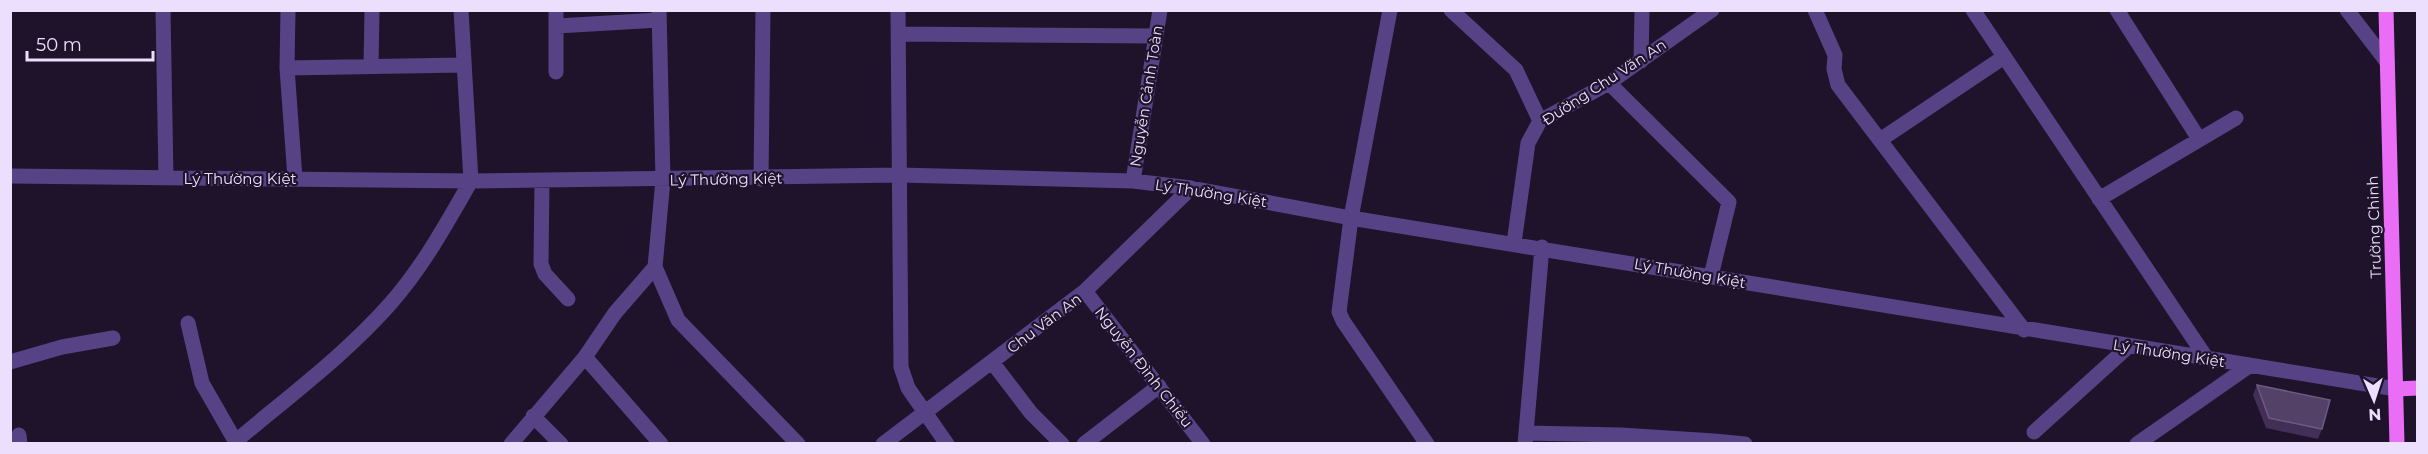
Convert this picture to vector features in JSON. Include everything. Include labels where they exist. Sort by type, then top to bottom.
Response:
[{"type":"main road","name":"Trường Chinh","points":[[2386,10],[2397,444]]},
{"type":"main road","points":[[2396,389],[2418,388]]},
{"type":"street","points":[[163,10],[166,178]]},
{"type":"street","points":[[288,10],[287,68],[295,178]]},
{"type":"street","points":[[371,66],[372,10]]},
{"type":"street","points":[[188,323],[202,383],[236,442],[351,344],[390,304],[431,251],[471,181],[460,10]]},
{"type":"street","points":[[761,179],[763,10]]},
{"type":"street","points":[[898,10],[901,367],[908,388],[947,444]]},
{"type":"street","name":"Nguyễn Cảnh Toàn","points":[[1132,181],[1160,10]]},
{"type":"street","points":[[1390,10],[1351,218],[1339,312],[1427,444]]},
{"type":"street","points":[[1451,10],[1516,70],[1540,121]]},
{"type":"street","points":[[1641,61],[1642,10]]},
{"type":"street","name":"Đường Chu Văn An","points":[[1514,243],[1528,143],[1540,121],[1609,83],[1712,10]]},
{"type":"street","points":[[1815,10],[1835,55],[1834,69],[1838,85],[2024,330]]},
{"type":"street","points":[[1972,10],[2207,359]]},
{"type":"street","points":[[2117,10],[2199,139]]},
{"type":"street","points":[[2347,10],[2387,62]]},
{"type":"street","points":[[556,72],[556,18],[659,15],[663,180],[655,267],[678,320],[798,444]]},
{"type":"street","points":[[898,34],[1156,36]]},
{"type":"street","points":[[1880,140],[2004,57]]},
{"type":"street","points":[[287,68],[462,65]]},
{"type":"street","points":[[1609,83],[1729,202],[1711,276]]},
{"type":"street","points":[[2099,199],[2235,118]]},
{"type":"street","name":"Lý Thường Kiệt","points":[[10,177],[542,181],[899,175],[1132,181],[1191,188],[1351,218],[1542,247],[2024,330],[2396,389]]},
{"type":"street","points":[[542,181],[541,264],[545,274],[568,299]]},
{"type":"street","name":"Chu Văn An","points":[[883,444],[1085,291],[1191,188]]},
{"type":"street","points":[[1542,247],[1526,438],[1745,444]]},
{"type":"street","points":[[511,444],[585,357],[615,313],[655,267]]},
{"type":"street","name":"Nguyễn Đình Chiểu","points":[[1085,291],[1203,444]]},
{"type":"street","points":[[10,362],[62,347],[113,338]]},
{"type":"street","points":[[2034,432],[2129,346]]},
{"type":"street","points":[[585,357],[661,444]]},
{"type":"street","points":[[992,362],[1031,413],[1062,444]]},
{"type":"street","points":[[2137,444],[2249,366]]},
{"type":"street","points":[[1084,444],[1159,386]]},
{"type":"street","points":[[533,416],[561,444]]},
{"type":"building","points":[[2257,385],[2330,400],[2322,429],[2269,418]]}]
